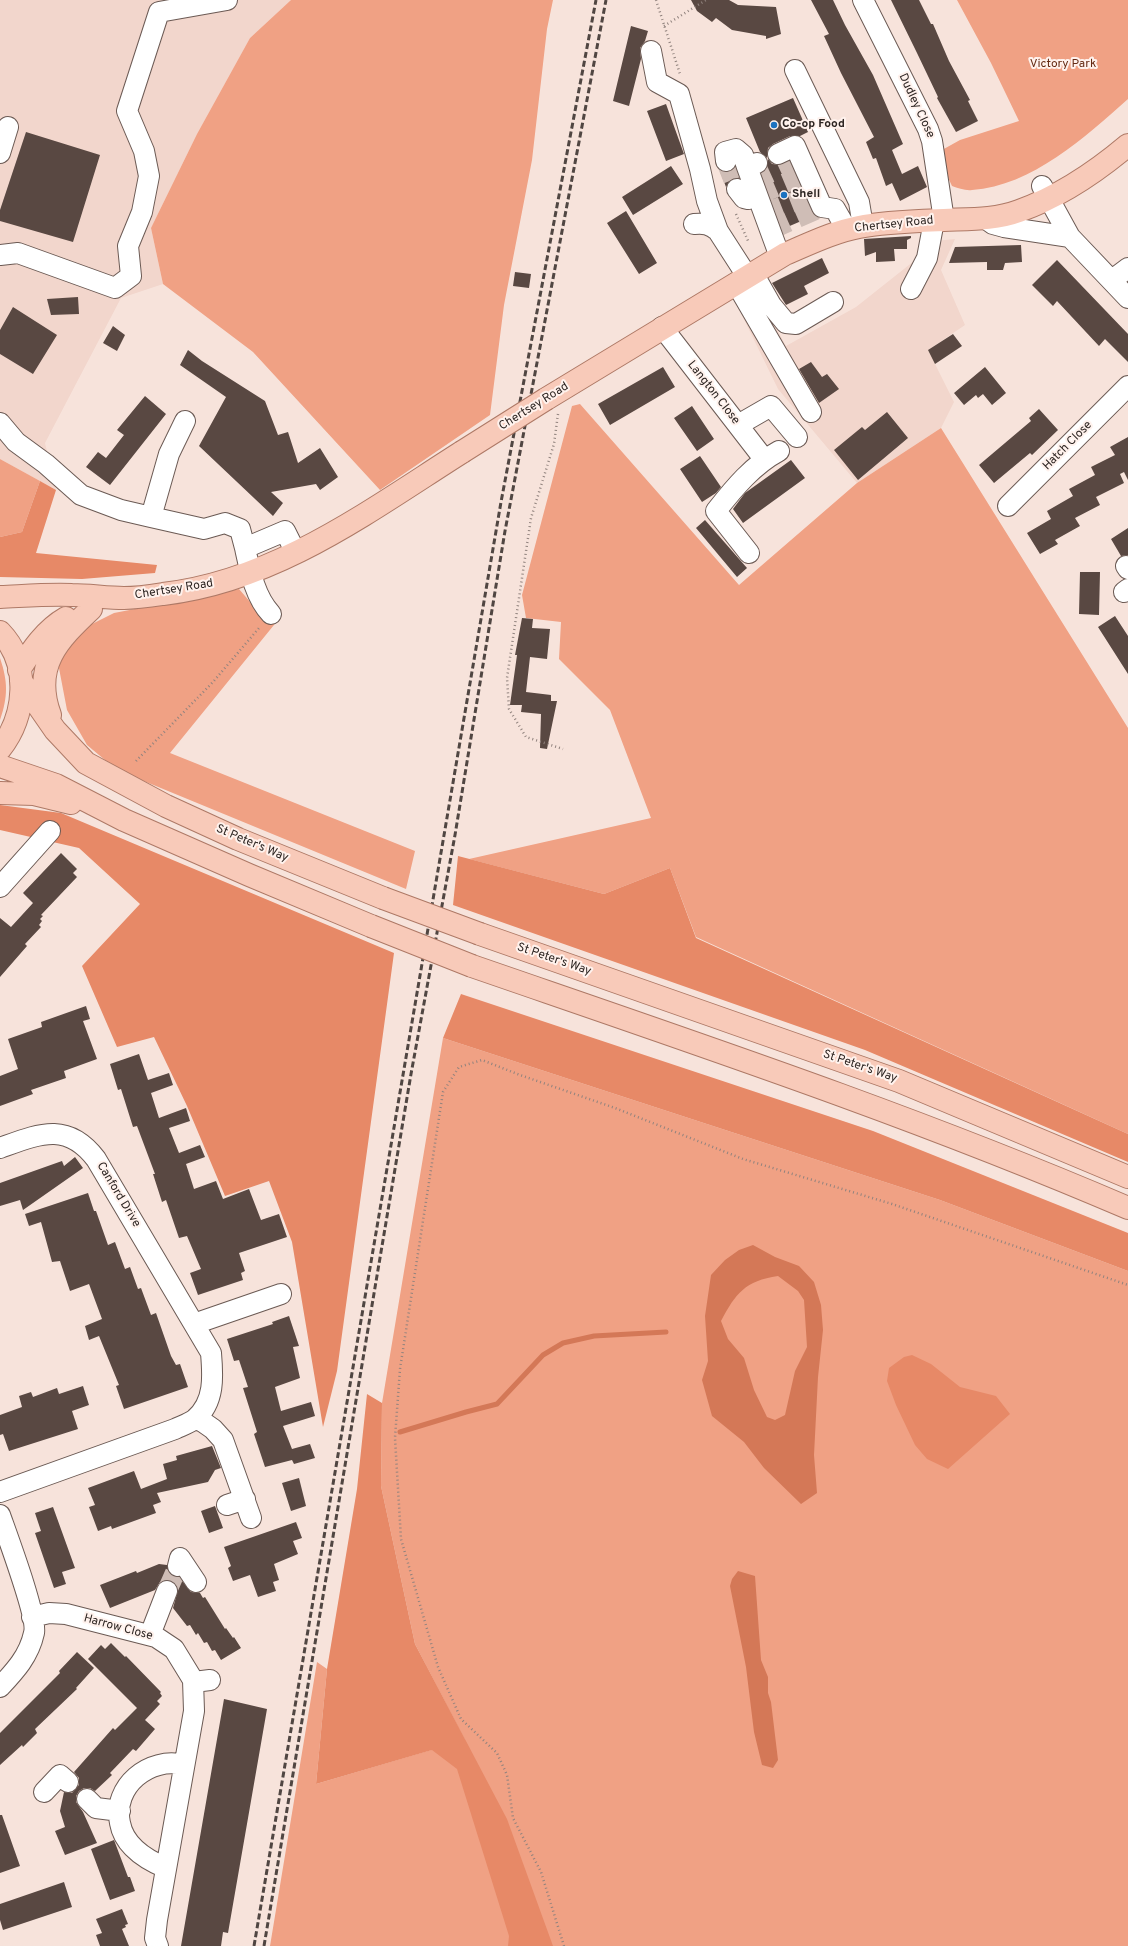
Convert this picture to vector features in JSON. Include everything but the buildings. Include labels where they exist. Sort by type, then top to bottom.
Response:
[{"type":"main road","name":"Chertsey Road","points":[[0,598],[73,595],[124,598],[198,589],[251,573],[296,553],[331,535],[462,452],[552,403],[568,386],[662,327],[780,257],[826,237],[855,228],[939,221],[986,219],[1018,212],[1128,130]]},
{"type":"main road","name":"Chertsey Road","points":[[939,221],[977,207],[1023,194],[1045,192],[1093,173],[1128,145]]},
{"type":"main road","name":"Chertsey Road","points":[[20,676],[34,647],[57,624],[74,614],[124,598]]},
{"type":"main road","points":[[56,730],[47,708],[44,688],[46,672],[55,648],[64,635],[91,609]]},
{"type":"main road","points":[[0,632],[13,651],[20,676],[21,697],[19,712],[14,727],[0,749]]},
{"type":"main road","name":"St Peter's Way","points":[[20,676],[56,730],[86,763],[166,806],[238,839],[383,898],[480,934],[899,1080],[1128,1177]]},
{"type":"main road","points":[[0,766],[56,785],[124,820],[371,926],[472,966],[891,1113],[1076,1185],[1128,1208]]},
{"type":"main road","points":[[0,793],[34,794],[77,804],[124,820]]},
{"type":"street","points":[[0,255],[18,253],[115,288],[131,276],[128,246],[142,212],[148,176],[144,151],[127,111],[159,12],[227,0]]},
{"type":"street","name":"Dudley Close","points":[[863,0],[928,129],[932,141],[939,221],[927,258],[911,289]]},
{"type":"street","points":[[650,51],[657,82],[679,94],[700,169],[707,201],[718,231],[745,277],[811,412]]},
{"type":"street","points":[[795,70],[859,202],[855,228]]},
{"type":"street","points":[[0,153],[8,126]]},
{"type":"street","points":[[778,154],[795,146],[822,207],[835,209],[855,228]]},
{"type":"street","points":[[726,161],[725,152],[736,149],[752,165],[757,195],[780,257]]},
{"type":"street","points":[[737,189],[744,198],[748,199],[757,195]]},
{"type":"street","points":[[1045,192],[1070,237],[1128,298]]},
{"type":"street","points":[[986,219],[993,224],[1004,227],[1070,237]]},
{"type":"street","points":[[694,224],[704,223],[712,226],[718,231]]},
{"type":"street","points":[[1112,280],[1128,268]]},
{"type":"street","points":[[745,277],[786,323],[796,324],[833,302]]},
{"type":"street","name":"Langton Close","points":[[662,327],[738,425],[772,455],[732,491],[716,511],[749,553]]},
{"type":"street","name":"Hatch Close","points":[[1008,506],[1128,386]]},
{"type":"street","points":[[738,425],[771,406],[797,437]]},
{"type":"street","points":[[151,517],[169,454],[185,421]]},
{"type":"street","points":[[0,423],[16,442],[46,464],[81,495],[115,508],[204,529],[225,523],[240,530],[251,573],[263,605],[271,614]]},
{"type":"street","points":[[245,548],[284,531],[296,553]]},
{"type":"street","points":[[0,887],[50,831]]},
{"type":"street","name":"Canford Drive","points":[[0,1148],[34,1136],[56,1134],[71,1137],[86,1146],[96,1159],[211,1353],[213,1373],[213,1387],[206,1404],[195,1419],[175,1429],[0,1492]]},
{"type":"street","points":[[194,1324],[267,1294]]},
{"type":"street","points":[[195,1419],[203,1422],[213,1429],[223,1440],[236,1502],[251,1518]]},
{"type":"street","points":[[0,1515],[35,1631],[30,1647],[19,1668],[0,1687]]},
{"type":"street","points":[[178,1566],[180,1558],[196,1582]]},
{"type":"street","points":[[150,1635],[167,1591]]},
{"type":"street","name":"Harrow Close","points":[[32,1617],[49,1613],[66,1614],[156,1637],[174,1650],[202,1681],[194,1711],[166,1868],[155,1938],[158,1946]]},
{"type":"street","points":[[166,1868],[149,1860],[129,1842],[120,1824],[120,1803],[126,1789],[138,1774],[153,1766],[165,1763],[184,1766]]},
{"type":"street","points":[[44,1792],[60,1775],[68,1782]]},
{"type":"street","points":[[87,1799],[96,1808],[120,1811]]},
{"type":"path","points":[[656,0],[664,26],[706,0]]},
{"type":"path","points":[[552,403],[554,444],[531,518],[507,678],[508,709],[526,737],[563,749]]},
{"type":"path","points":[[136,761],[213,682],[271,614]]},
{"type":"path","points":[[564,1946],[541,1872],[512,1818],[507,1774],[496,1754],[461,1719],[438,1667],[401,1539],[394,1438],[400,1369],[443,1092],[460,1067],[482,1060],[546,1085],[615,1108],[743,1160],[892,1204],[1128,1285]]},
{"type":"shaded area","points":[[0,0],[291,0],[250,38],[197,134],[151,228],[163,284],[121,298],[45,443],[56,490],[0,459]]},
{"type":"shaded area","points":[[955,239],[941,270],[965,325],[928,350],[954,402],[941,428],[857,483],[778,389],[735,301],[755,289],[786,346],[856,307],[914,261],[926,242]]},
{"type":"shaded area","points":[[40,481],[56,490],[36,553],[157,565],[155,573],[82,579],[0,577],[0,537],[22,532]]},
{"type":"shaded area","points":[[0,805],[61,813],[394,953],[337,1371],[323,1427],[292,1242],[269,1181],[225,1196],[187,1106],[154,1037],[117,1047],[82,966],[140,904],[79,848],[0,830]]},
{"type":"shaded area","points":[[458,856],[604,894],[670,868],[696,938],[1128,1134],[1128,1162],[865,1050],[453,905]]},
{"type":"shaded area","points":[[461,994],[873,1131],[1128,1233],[1128,1271],[940,1200],[443,1038]]},
{"type":"shaded area","points":[[753,1245],[775,1257],[799,1266],[814,1282],[821,1305],[823,1330],[818,1377],[814,1455],[817,1493],[801,1504],[764,1468],[744,1442],[712,1416],[702,1380],[708,1361],[705,1316],[711,1275],[725,1260],[739,1250]],"holes":[[[778,1276],[798,1291],[804,1300],[807,1347],[795,1371],[785,1415],[775,1420],[767,1417],[754,1390],[744,1358],[728,1339],[721,1321],[737,1296],[749,1285],[757,1281]]]},
{"type":"shaded area","points":[[912,1355],[931,1364],[960,1387],[996,1396],[1010,1414],[948,1469],[927,1459],[915,1445],[896,1405],[887,1381],[889,1368],[904,1357]]},
{"type":"shaded area","points":[[367,1394],[382,1403],[381,1486],[415,1644],[507,1819],[553,1946],[508,1946],[509,1936],[457,1769],[432,1750],[316,1784],[327,1669],[357,1489]]},
{"type":"shaded area","points":[[738,1571],[755,1576],[761,1660],[768,1677],[768,1693],[771,1702],[778,1760],[773,1768],[762,1765],[754,1732],[746,1667],[730,1586],[732,1579]]},
{"type":"green space","points":[[291,0],[553,0],[547,29],[532,160],[504,305],[490,415],[380,490],[253,352],[163,284],[151,228],[197,134],[250,38]]},
{"type":"green space","name":"Victory Park","points":[[957,0],[1128,0],[1128,99],[1076,143],[1036,169],[1016,179],[994,186],[970,190],[952,186],[944,169],[942,150],[960,140],[1019,121],[991,63]]},
{"type":"green space","points":[[580,404],[739,585],[857,483],[941,428],[1128,728],[1128,1134],[696,937],[670,868],[604,894],[469,859],[651,818],[610,710],[559,659],[561,622],[526,618],[522,595],[572,406]]},
{"type":"green space","points":[[0,459],[40,481],[22,532],[0,537]]},
{"type":"green space","points":[[239,589],[251,603],[278,620],[170,753],[415,851],[406,889],[117,770],[87,745],[67,710],[58,663],[78,631],[114,613]]},
{"type":"green space","points":[[0,658],[6,682],[6,696],[0,720]]},
{"type":"green space","points":[[443,1038],[940,1200],[1128,1271],[1128,1946],[270,1946],[317,1662],[327,1669],[316,1784],[465,1740],[415,1644],[381,1486],[382,1403]]},
{"type":"waterway","points":[[400,1432],[497,1404],[543,1355],[563,1343],[594,1336],[666,1332]]},
{"type":"tunnel","points":[[752,181],[800,159]]},
{"type":"tunnel","points":[[726,161],[737,189]]},
{"type":"tunnel","points":[[757,195],[807,174]]},
{"type":"tunnel","points":[[763,214],[816,193]]},
{"type":"tunnel","points":[[770,230],[822,207]]},
{"type":"tunnel","points":[[167,1591],[178,1566]]},
{"type":"railway","points":[[254,1946],[501,502],[596,0]]},
{"type":"railway","points":[[264,1946],[411,1074],[455,835],[505,531],[606,0]]},
{"type":"place","name":"Co-op Food","points":[[774,125]]},
{"type":"place","name":"Shell","points":[[784,195]]}]
